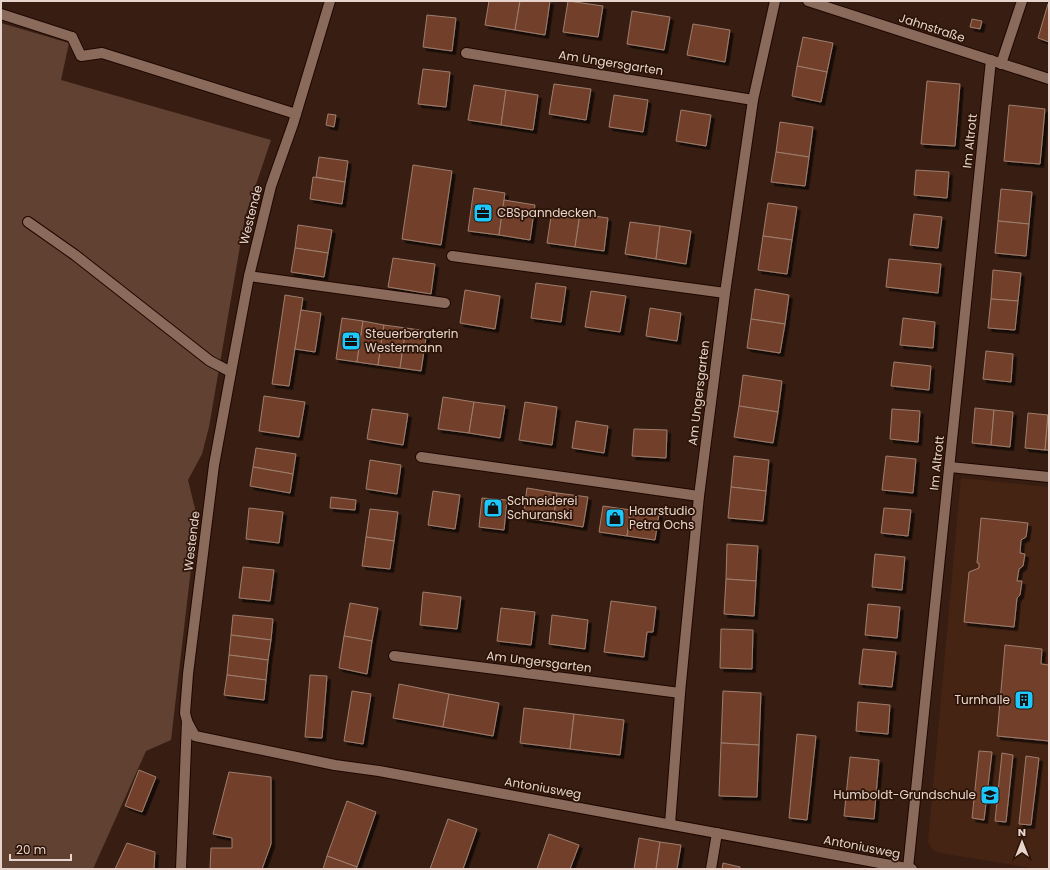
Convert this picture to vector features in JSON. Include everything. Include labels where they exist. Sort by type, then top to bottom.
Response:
[{"type":"street","name":"Westende","points":[[181,869],[188,674],[214,465],[249,276],[271,186],[296,114],[330,1]]},
{"type":"street","name":"Am Ungersgarten","points":[[670,824],[680,693],[699,496],[725,293],[753,100],[775,1]]},
{"type":"street","name":"Jahnstraße","points":[[808,1],[1049,79]]},
{"type":"street","points":[[1001,64],[1022,1]]},
{"type":"street","points":[[1,14],[72,37],[81,56],[102,53],[296,114]]},
{"type":"street","name":"Am Ungersgarten","points":[[466,53],[753,100]]},
{"type":"street","name":"Im Altrott","points":[[910,869],[991,60]]},
{"type":"street","points":[[28,222],[75,255],[210,361],[231,372]]},
{"type":"street","points":[[452,256],[725,293]]},
{"type":"street","points":[[249,276],[445,303]]},
{"type":"street","points":[[421,457],[699,496]]},
{"type":"street","points":[[950,467],[1049,478]]},
{"type":"street","name":"Am Ungersgarten","points":[[394,656],[680,693]]},
{"type":"street","name":"Antoniusweg","points":[[186,717],[195,736],[215,742],[910,869]]},
{"type":"street","points":[[712,869],[718,833]]},
{"type":"shaded area","points":[[1,23],[69,43],[61,80],[271,140],[245,217],[209,427],[202,454],[188,480],[197,517],[171,740],[146,751],[93,869],[1,869]]},
{"type":"shaded area","name":"Humboldt-Grundschule","points":[[961,478],[1049,487],[1049,869],[1038,869],[940,853],[932,849],[928,842]]},
{"type":"building","points":[[489,1],[520,1],[515,30],[485,25]]},
{"type":"building","points":[[520,1],[550,1],[545,35],[515,30]]},
{"type":"building","points":[[568,1],[603,6],[598,37],[563,32]]},
{"type":"building","points":[[1048,4],[1049,5],[1049,42],[1038,38]]},
{"type":"building","points":[[632,11],[670,17],[664,50],[627,44]]},
{"type":"building","points":[[427,15],[456,18],[452,51],[423,47]]},
{"type":"building","points":[[972,19],[982,21],[980,29],[970,27]]},
{"type":"building","points":[[693,24],[730,30],[725,62],[687,55]]},
{"type":"building","points":[[803,37],[833,43],[827,72],[797,66]]},
{"type":"building","points":[[797,66],[827,72],[821,102],[792,96]]},
{"type":"building","points":[[423,69],[450,72],[446,107],[418,104]]},
{"type":"building","points":[[927,81],[960,84],[955,146],[921,144]]},
{"type":"building","points":[[554,84],[591,89],[586,120],[549,114]]},
{"type":"building","points":[[474,85],[506,90],[501,125],[468,120]]},
{"type":"building","points":[[506,90],[538,95],[533,130],[501,125]]},
{"type":"building","points":[[614,95],[648,100],[643,132],[609,127]]},
{"type":"building","points":[[1009,105],[1045,109],[1040,164],[1004,161]]},
{"type":"building","points":[[681,110],[711,115],[706,146],[676,141]]},
{"type":"building","points":[[328,114],[336,115],[334,127],[326,125]]},
{"type":"building","points":[[780,122],[813,127],[809,157],[776,152]]},
{"type":"building","points":[[776,152],[809,157],[805,186],[771,182]]},
{"type":"building","points":[[319,157],[348,161],[345,182],[316,177]]},
{"type":"building","points":[[413,165],[452,171],[441,245],[402,239]]},
{"type":"building","points":[[916,170],[949,172],[947,198],[914,195]]},
{"type":"building","points":[[313,177],[345,182],[342,204],[310,199]]},
{"type":"building","points":[[474,188],[505,193],[499,235],[468,231]]},
{"type":"building","points":[[1001,189],[1032,192],[1029,224],[998,221]]},
{"type":"building","points":[[504,200],[535,205],[530,240],[499,235]]},
{"type":"building","points":[[768,203],[797,207],[792,240],[763,236]]},
{"type":"building","points":[[552,210],[580,214],[575,247],[547,243]]},
{"type":"building","points":[[580,214],[608,218],[604,251],[575,247]]},
{"type":"building","points":[[914,214],[942,217],[938,248],[910,245]]},
{"type":"building","points":[[998,221],[1029,224],[1026,256],[995,253]]},
{"type":"building","points":[[630,222],[660,226],[656,259],[625,254]]},
{"type":"building","points":[[298,225],[332,230],[328,253],[295,248]]},
{"type":"building","points":[[660,226],[691,231],[686,264],[656,259]]},
{"type":"building","points":[[763,236],[792,240],[787,274],[758,270]]},
{"type":"building","points":[[295,248],[328,253],[324,277],[291,272]]},
{"type":"building","points":[[393,258],[435,264],[431,294],[388,287]]},
{"type":"building","points":[[889,259],[941,264],[938,293],[886,287]]},
{"type":"building","points":[[993,270],[1021,273],[1018,301],[991,299]]},
{"type":"building","points":[[536,283],[566,287],[561,322],[531,318]]},
{"type":"building","points":[[755,289],[789,295],[785,324],[751,319]]},
{"type":"building","points":[[465,290],[500,296],[495,329],[460,323]]},
{"type":"building","points":[[591,291],[626,296],[620,332],[585,327]]},
{"type":"building","points":[[285,295],[303,298],[289,386],[272,384]]},
{"type":"building","points":[[991,299],[1018,301],[1015,330],[988,328]]},
{"type":"building","points":[[650,308],[681,313],[677,341],[646,336]]},
{"type":"building","points":[[301,310],[321,313],[315,352],[295,349]]},
{"type":"building","points":[[342,318],[363,321],[357,362],[336,359]]},
{"type":"building","points":[[903,318],[935,322],[933,348],[900,345]]},
{"type":"building","points":[[751,319],[785,324],[780,353],[747,348]]},
{"type":"building","points":[[363,321],[384,325],[378,365],[357,362]]},
{"type":"building","points":[[384,325],[406,328],[400,368],[378,365]]},
{"type":"building","points":[[406,328],[427,331],[421,371],[400,368]]},
{"type":"building","points":[[986,351],[1013,354],[1011,382],[983,379]]},
{"type":"building","points":[[894,362],[931,366],[929,390],[891,386]]},
{"type":"building","points":[[743,375],[782,381],[778,412],[739,406]]},
{"type":"building","points":[[264,396],[305,402],[299,437],[259,431]]},
{"type":"building","points":[[443,397],[474,402],[469,433],[438,429]]},
{"type":"building","points":[[474,402],[505,406],[500,438],[469,433]]},
{"type":"building","points":[[525,402],[557,407],[552,445],[519,440]]},
{"type":"building","points":[[739,406],[778,412],[773,443],[734,437]]},
{"type":"building","points":[[975,408],[994,410],[991,445],[972,443]]},
{"type":"building","points":[[372,409],[408,414],[403,445],[367,439]]},
{"type":"building","points":[[892,409],[920,411],[918,442],[890,439]]},
{"type":"building","points":[[994,410],[1013,412],[1010,447],[991,445]]},
{"type":"building","points":[[1028,413],[1048,415],[1045,450],[1025,448]]},
{"type":"building","points":[[1048,415],[1049,450],[1045,450]]},
{"type":"building","points":[[576,421],[608,426],[604,453],[572,448]]},
{"type":"building","points":[[634,429],[667,430],[666,458],[632,456]]},
{"type":"building","points":[[256,448],[296,454],[293,474],[253,467]]},
{"type":"building","points":[[734,456],[769,460],[766,491],[731,487]]},
{"type":"building","points":[[886,456],[916,459],[913,493],[882,490]]},
{"type":"building","points":[[370,460],[401,465],[397,494],[366,489]]},
{"type":"building","points":[[253,467],[293,474],[290,493],[250,486]]},
{"type":"building","points":[[731,487],[766,491],[763,521],[728,518]]},
{"type":"building","points":[[527,488],[557,493],[553,522],[523,518]]},
{"type":"building","points":[[433,491],[460,495],[455,529],[428,525]]},
{"type":"building","points":[[557,493],[588,497],[583,527],[553,522]]},
{"type":"building","points":[[331,497],[356,500],[355,510],[330,508]]},
{"type":"building","points":[[482,498],[507,500],[504,530],[479,527]]},
{"type":"building","points":[[603,506],[631,510],[627,536],[599,532]]},
{"type":"building","points":[[249,508],[283,512],[279,543],[246,539]]},
{"type":"building","points":[[884,508],[911,510],[908,536],[881,533]]},
{"type":"building","points":[[370,509],[398,512],[394,541],[366,537]]},
{"type":"building","points":[[631,510],[659,514],[655,540],[627,536]]},
{"type":"building","points":[[981,518],[1028,523],[1026,537],[1021,540],[1020,553],[1025,554],[1023,566],[1019,569],[1017,581],[1022,581],[1020,595],[1017,598],[1014,627],[964,622],[969,572],[979,568],[979,563],[977,563]]},
{"type":"building","points":[[366,537],[394,541],[390,569],[362,566]]},
{"type":"building","points":[[727,544],[758,546],[756,581],[726,579]]},
{"type":"building","points":[[875,554],[905,557],[902,590],[872,587]]},
{"type":"building","points":[[243,567],[274,570],[270,601],[239,598]]},
{"type":"building","points":[[726,579],[756,581],[754,616],[724,614]]},
{"type":"building","points":[[423,592],[461,597],[457,629],[420,625]]},
{"type":"building","points":[[611,601],[656,607],[653,632],[647,632],[644,657],[604,652]]},
{"type":"building","points":[[350,603],[378,608],[372,641],[344,636]]},
{"type":"building","points":[[868,604],[900,607],[897,638],[865,635]]},
{"type":"building","points":[[501,608],[535,612],[531,645],[497,641]]},
{"type":"building","points":[[233,615],[273,619],[271,640],[231,635]]},
{"type":"building","points":[[552,615],[588,620],[585,649],[549,644]]},
{"type":"building","points":[[721,629],[753,630],[752,669],[720,668]]},
{"type":"building","points":[[231,635],[271,640],[268,660],[229,655]]},
{"type":"building","points":[[344,636],[372,641],[367,674],[339,668]]},
{"type":"building","name":"Turnhalle","points":[[1005,645],[1042,649],[1041,664],[1049,665],[1049,741],[997,736]]},
{"type":"building","points":[[863,649],[896,652],[892,687],[859,684]]},
{"type":"building","points":[[229,655],[268,660],[266,680],[227,675]]},
{"type":"building","points":[[227,675],[266,680],[264,700],[224,695]]},
{"type":"building","points":[[310,675],[327,676],[322,738],[305,737]]},
{"type":"building","points":[[399,684],[449,694],[443,727],[393,718]]},
{"type":"building","points":[[352,691],[371,694],[363,744],[344,741]]},
{"type":"building","points":[[723,691],[761,693],[759,745],[721,743]]},
{"type":"building","points":[[449,694],[499,703],[493,736],[443,727]]},
{"type":"building","points":[[858,702],[890,705],[888,734],[856,731]]},
{"type":"building","points":[[524,708],[574,714],[570,749],[520,743]]},
{"type":"building","points":[[574,714],[624,720],[620,755],[570,749]]},
{"type":"building","points":[[797,734],[816,736],[807,820],[789,818]]},
{"type":"building","points":[[721,743],[759,745],[757,797],[719,796]]},
{"type":"building","points":[[979,751],[992,752],[984,820],[972,818]]},
{"type":"building","points":[[1002,753],[1013,755],[1006,822],[995,821]]},
{"type":"building","points":[[1026,756],[1039,758],[1031,825],[1019,824]]},
{"type":"building","points":[[850,757],[879,760],[874,819],[844,816]]},
{"type":"building","points":[[139,770],[156,777],[142,812],[125,806]]},
{"type":"building","points":[[229,772],[271,777],[271,844],[262,869],[210,869],[211,848],[232,848],[232,838],[213,834]]},
{"type":"building","points":[[347,801],[376,812],[357,867],[327,856]]},
{"type":"building","points":[[448,819],[477,829],[463,869],[430,869]]},
{"type":"building","points":[[549,834],[579,845],[570,869],[537,869]]},
{"type":"building","points":[[639,838],[660,842],[656,869],[634,869]]},
{"type":"building","points":[[660,842],[681,845],[677,869],[656,869]]},
{"type":"building","points":[[127,843],[155,852],[154,869],[115,869]]},
{"type":"building","points":[[327,856],[357,867],[356,869],[323,869]]},
{"type":"building","points":[[723,863],[740,867],[740,869],[722,869]]},
{"type":"place","name":"CBSpanndecken","points":[[483,213]]},
{"type":"place","name":"Steuerberaterin Westermann","points":[[351,341]]},
{"type":"place","name":"Schneiderei Schuranski","points":[[493,508]]},
{"type":"place","name":"Haarstudio Petra Ochs","points":[[615,518]]},
{"type":"place","name":"Turnhalle","points":[[1024,700]]},
{"type":"place","name":"Humboldt-Grundschule","points":[[990,795]]}]
